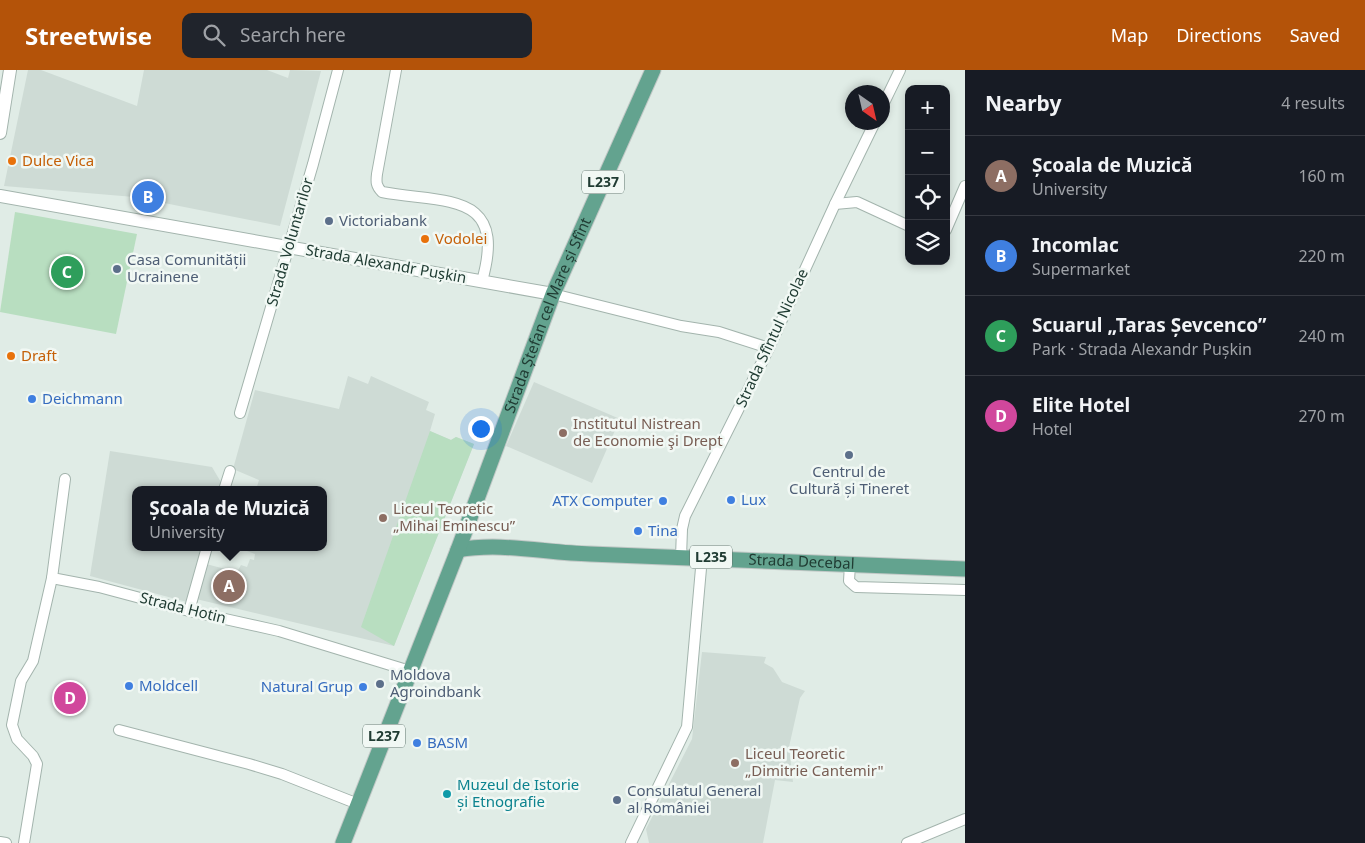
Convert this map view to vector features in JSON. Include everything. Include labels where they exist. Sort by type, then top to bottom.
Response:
[{"type":"main road","name":"Strada Ștefan cel Mare și Sfînt","points":[[343,843],[458,550],[553,294],[653,70]]},
{"type":"main road","name":"Strada Decebal","points":[[458,550],[478,546],[576,554],[702,556],[965,569]]},
{"type":"street","points":[[0,133],[10,70]]},
{"type":"street","name":"Strada Voluntarilor","points":[[240,413],[338,70]]},
{"type":"street","points":[[396,70],[377,174],[376,182],[378,187],[382,192],[452,201],[468,207],[486,231],[488,242],[487,263],[482,281]]},
{"type":"street","points":[[890,91],[900,70]]},
{"type":"street","name":"Strada Sfîntul Nicolae","points":[[681,557],[682,529],[685,516],[769,348],[871,130]]},
{"type":"street","points":[[950,221],[965,186]]},
{"type":"street","name":"Strada Alexandr Pușkin","points":[[0,196],[553,294],[614,310],[726,334],[769,348]]},
{"type":"street","points":[[835,204],[857,202],[905,224]]},
{"type":"street","points":[[225,486],[230,471]]},
{"type":"street","points":[[24,843],[37,764],[33,756],[17,739],[12,725],[21,681],[32,661],[52,578],[66,479]]},
{"type":"street","points":[[189,611],[207,551]]},
{"type":"street","points":[[632,843],[687,727],[702,556]]},
{"type":"street","points":[[850,564],[849,580],[856,587],[965,590]]},
{"type":"street","name":"Strada Hotin","points":[[52,578],[98,587],[189,611],[278,631],[410,670]]},
{"type":"street","points":[[119,730],[282,774],[358,804]]},
{"type":"street","points":[[907,843],[965,819]]},
{"type":"street","points":[[0,842],[6,843]]},
{"type":"shaded area","points":[[28,70],[41,70],[137,106],[144,70],[267,70],[288,78],[290,70],[321,71],[280,226],[134,197],[4,186]]},
{"type":"shaded area","name":"Liceul Teoretic „Mihai Eminescu”","points":[[348,376],[368,384],[371,376],[429,402],[426,410],[435,414],[430,431],[451,440],[456,437],[474,444],[394,646],[196,599],[206,564],[237,572],[241,565],[247,567],[250,559],[254,560],[255,554],[247,551],[327,551],[327,486],[257,486],[259,480],[233,469],[255,390],[339,409]]},
{"type":"shaded area","name":"Institutul Nistrean de Economie şi Drept","points":[[534,382],[620,419],[592,483],[506,446]]},
{"type":"shaded area","points":[[110,451],[212,467],[221,486],[132,486],[132,551],[202,551],[187,602],[90,576]]},
{"type":"shaded area","name":"Liceul Teoretic „Dimitrie Cantemir\"","points":[[702,652],[766,657],[764,663],[773,668],[782,682],[805,691],[800,698],[789,747],[793,782],[775,780],[763,843],[649,843],[646,829],[692,739]]},
{"type":"green space","points":[[15,212],[137,234],[116,334],[0,312]]},
{"type":"green space","points":[[430,431],[451,440],[456,437],[474,444],[394,646],[361,627]]},
{"type":"place","name":"Dulce Vica","points":[[12,161]]},
{"type":"place","name":"Incomlac","points":[[148,197]]},
{"type":"place","name":"Victoriabank","points":[[329,221]]},
{"type":"place","name":"Vodolei","points":[[425,239]]},
{"type":"place","name":"Casa Comunității Ucrainene","points":[[117,269]]},
{"type":"place","name":"Scuarul „Taras Șevcenco”","points":[[67,272]]},
{"type":"place","name":"Draft","points":[[11,356]]},
{"type":"place","name":"Deichmann","points":[[32,399]]},
{"type":"place","name":"Institutul Nistrean de Economie şi Drept","points":[[563,433]]},
{"type":"place","name":"Centrul de Cultură și Tineret","points":[[849,455]]},
{"type":"place","name":"Lux","points":[[731,500]]},
{"type":"place","name":"ATX Computer","points":[[663,501]]},
{"type":"place","name":"Liceul Teoretic „Mihai Eminescu”","points":[[383,518]]},
{"type":"place","name":"Tina","points":[[638,531]]},
{"type":"place","name":"Școala de Muzică","points":[[229,586]]},
{"type":"place","name":"Moldova Agroindbank","points":[[380,684]]},
{"type":"place","name":"Moldcell","points":[[129,686]]},
{"type":"place","name":"Natural Grup","points":[[363,687]]},
{"type":"place","name":"Elite Hotel","points":[[70,698]]},
{"type":"place","name":"BASM","points":[[417,743]]},
{"type":"place","name":"Liceul Teoretic „Dimitrie Cantemir\"","points":[[735,763]]},
{"type":"place","name":"Muzeul de Istorie și Etnografie","points":[[447,794]]},
{"type":"place","name":"Consulatul General al României","points":[[617,800]]}]
